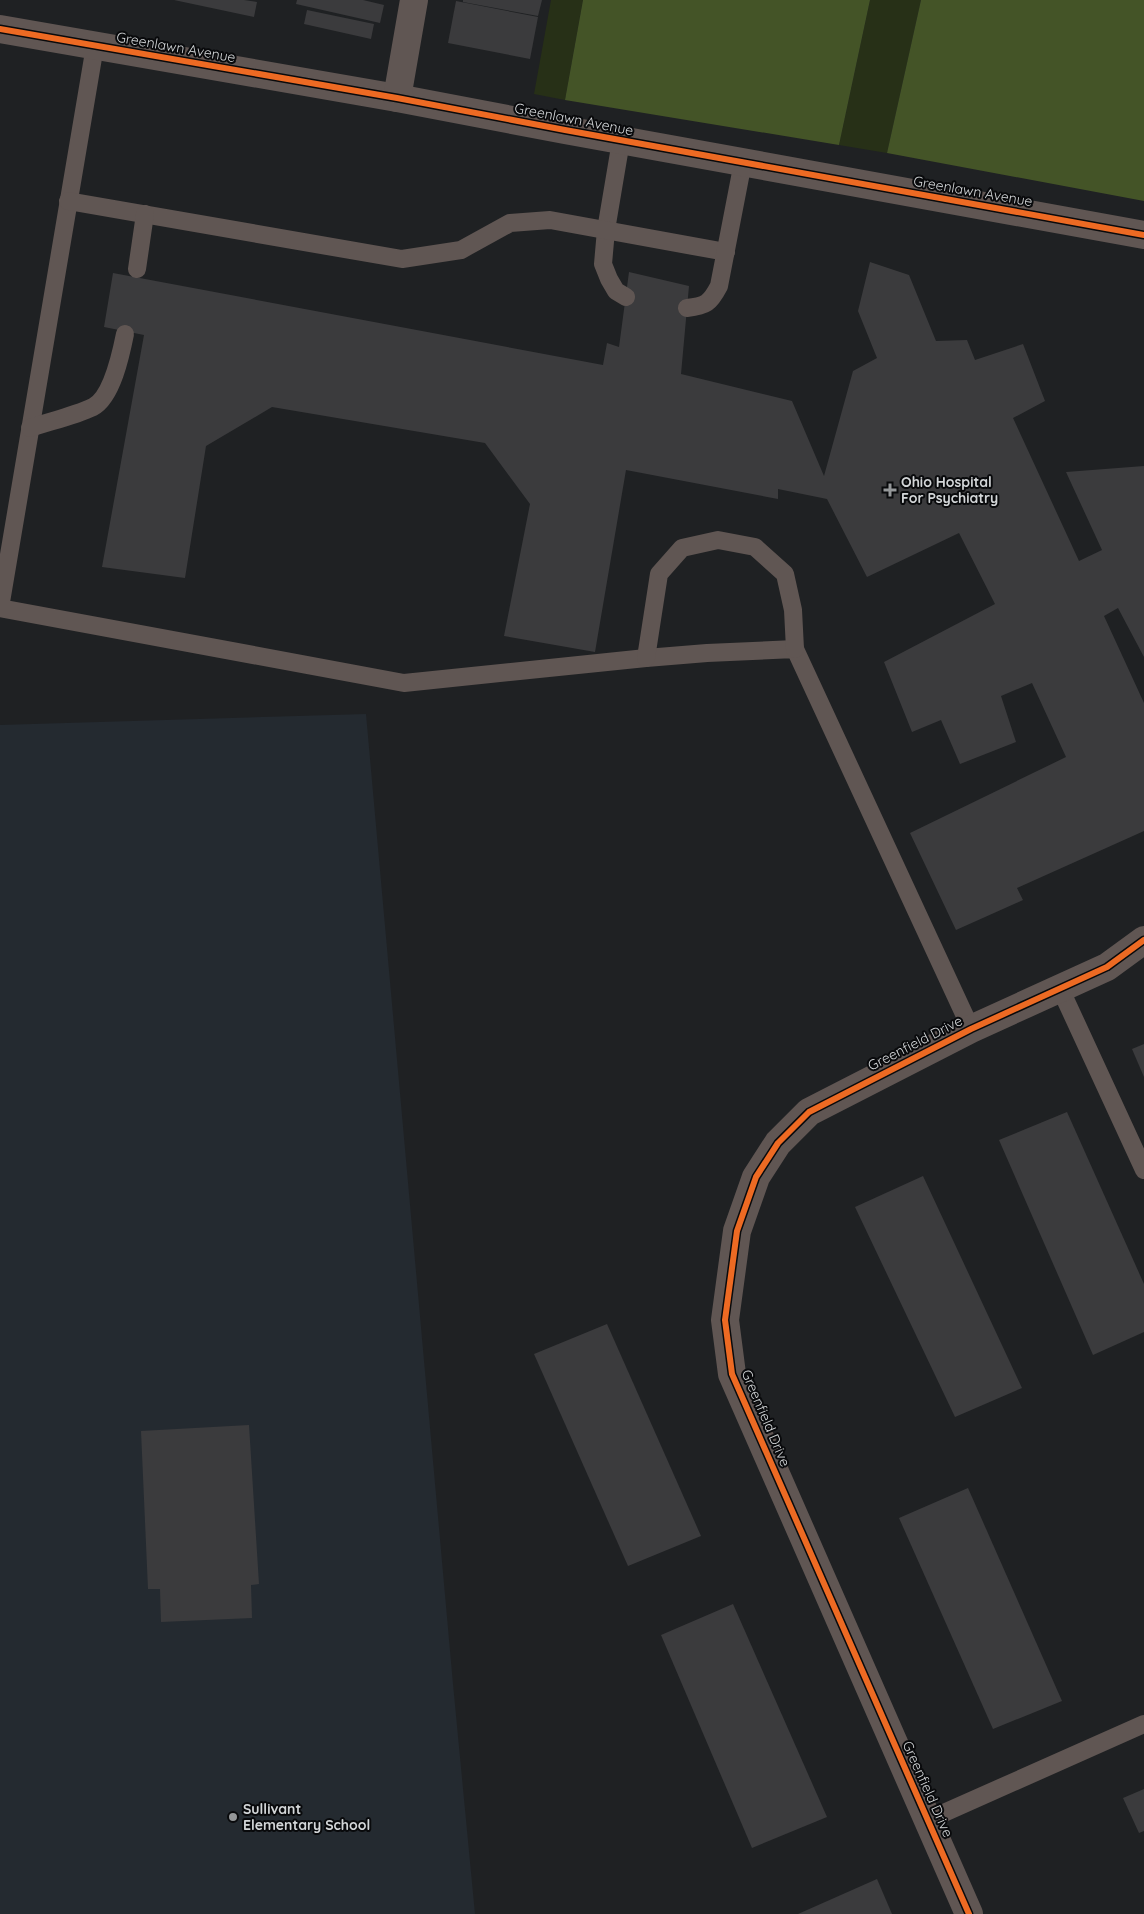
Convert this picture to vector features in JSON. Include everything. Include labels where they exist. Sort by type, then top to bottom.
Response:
[{"type":"street","points":[[398,98],[414,0]]},
{"type":"street","name":"Greenlawn Avenue","points":[[0,29],[398,98],[1144,234]]},
{"type":"street","name":"Greenfield Drive","points":[[969,1914],[732,1374],[725,1320],[737,1231],[756,1177],[778,1143],[809,1112],[971,1029],[1107,967],[1144,940]]},
{"type":"lane","points":[[95,46],[0,608],[404,683],[646,658],[707,653],[795,650]]},
{"type":"lane","points":[[621,140],[606,230],[603,264],[616,291],[626,297]]},
{"type":"lane","points":[[687,308],[702,306],[712,298],[719,286],[743,162]]},
{"type":"lane","points":[[68,201],[402,259],[462,250],[510,223],[550,220],[726,252]]},
{"type":"lane","points":[[137,269],[145,214]]},
{"type":"lane","points":[[30,428],[95,406],[108,390],[117,370],[125,334]]},
{"type":"lane","points":[[646,658],[659,574],[682,548],[718,540],[754,547],[785,574],[794,610],[795,650],[971,1029]]},
{"type":"lane","points":[[1060,988],[1144,1170]]},
{"type":"lane","points":[[928,1820],[1144,1724]]},
{"type":"shaded area","points":[[366,714],[475,1914],[0,1914],[0,725]]},
{"type":"green space","points":[[551,0],[583,0],[565,100],[534,94]]},
{"type":"green space","points":[[583,0],[870,0],[839,145],[565,100]]},
{"type":"green space","points":[[870,0],[921,0],[887,153],[839,145]]},
{"type":"green space","points":[[921,0],[1144,0],[1144,201],[887,153]]},
{"type":"building","points":[[174,0],[244,0],[257,2],[254,17]]},
{"type":"building","points":[[297,0],[363,0],[384,5],[380,23],[296,4]]},
{"type":"building","points":[[463,0],[542,0],[538,16],[463,2]]},
{"type":"building","points":[[456,1],[538,17],[530,59],[448,43]]},
{"type":"building","points":[[307,10],[374,24],[371,39],[304,24]]},
{"type":"building","points":[[870,262],[909,275],[936,341],[967,340],[975,360],[1023,344],[1045,401],[1013,418],[1079,561],[1102,550],[1066,472],[1144,466],[1144,657],[1118,608],[1104,616],[1144,703],[1144,831],[1017,888],[1023,900],[956,930],[910,833],[1066,757],[1032,683],[1001,696],[1016,742],[960,764],[941,720],[912,732],[884,662],[995,604],[959,533],[867,577],[827,499],[778,489],[778,499],[626,470],[595,652],[504,636],[530,504],[485,443],[272,407],[206,446],[185,578],[102,567],[144,335],[104,327],[113,273],[603,365],[607,343],[619,347],[629,272],[689,286],[681,374],[792,401],[824,476],[853,371],[877,358],[858,311]]},
{"type":"building","points":[[1144,1044],[1144,1077],[1132,1049]]},
{"type":"building","points":[[1067,1112],[1144,1284],[1144,1332],[1093,1355],[999,1140]]},
{"type":"building","points":[[923,1176],[1022,1388],[955,1417],[855,1207]]},
{"type":"building","points":[[607,1324],[701,1536],[628,1566],[534,1354]]},
{"type":"building","points":[[249,1425],[259,1584],[251,1585],[252,1618],[161,1622],[160,1589],[148,1589],[141,1431]]},
{"type":"building","points":[[968,1488],[1062,1701],[993,1729],[899,1518]]},
{"type":"building","points":[[733,1604],[827,1817],[752,1848],[661,1635]]},
{"type":"building","points":[[1144,1789],[1144,1831],[1139,1833],[1123,1798]]},
{"type":"building","points":[[877,1879],[892,1914],[798,1914]]},
{"type":"cycle path","points":[[0,29],[397,98],[1144,235]]},
{"type":"cycle path","points":[[969,1914],[732,1374],[725,1320],[737,1231],[756,1177],[778,1143],[809,1112],[971,1029],[1107,967],[1144,940]]},
{"type":"place","name":"Ohio Hospital For Psychiatry","points":[[890,490]]},
{"type":"place","name":"Sullivant Elementary School","points":[[233,1817]]}]
